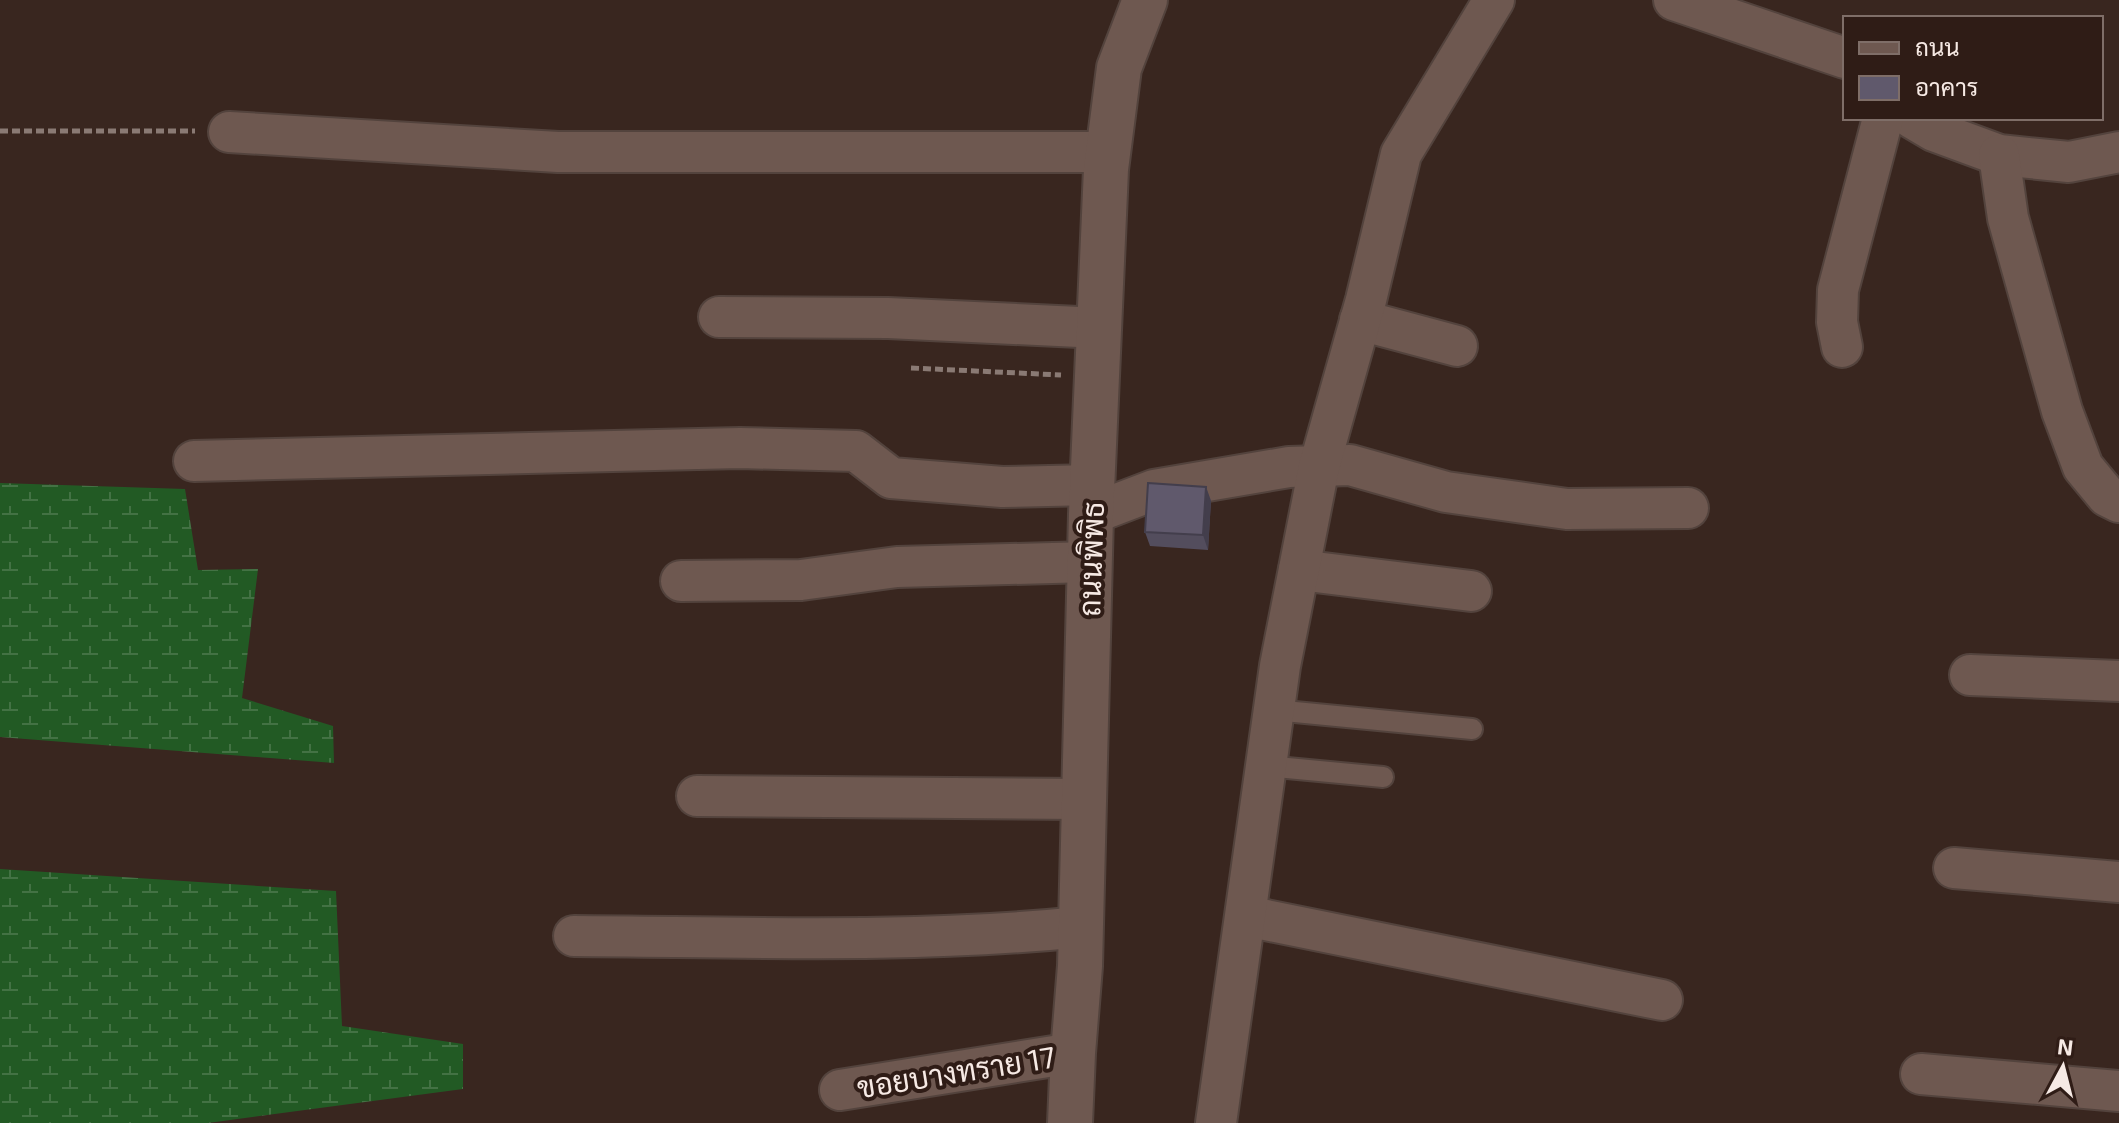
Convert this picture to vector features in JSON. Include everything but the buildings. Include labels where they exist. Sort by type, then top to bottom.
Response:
[{"type":"street","points":[[1118,0],[1119,68]]},
{"type":"street","name":"ถนนพิพิธ","points":[[1070,1123],[1080,966],[1092,499],[1108,152],[1119,68],[1145,0]]},
{"type":"street","points":[[1216,1123],[1274,710],[1319,467],[1360,320],[1401,154],[1494,0]]},
{"type":"street","points":[[1674,0],[1843,57]]},
{"type":"street","points":[[1842,347],[1837,322],[1838,290],[1882,120]]},
{"type":"street","points":[[1915,120],[1934,131],[1999,155],[2069,162],[2119,152]]},
{"type":"street","points":[[229,132],[558,152],[1108,152]]},
{"type":"street","points":[[1999,155],[2008,218],[2062,411],[2083,467],[2107,496],[2119,502]]},
{"type":"street","points":[[719,317],[888,318],[1100,328]]},
{"type":"street","points":[[1360,320],[1457,346]]},
{"type":"street","points":[[194,461],[740,448],[856,451],[891,478],[1002,487],[1092,499],[1289,467],[1350,465],[1446,492],[1567,509],[1688,508]]},
{"type":"street","points":[[681,581],[801,580],[897,567],[1090,562]]},
{"type":"street","points":[[1299,570],[1471,591]]},
{"type":"street","points":[[1970,675],[2119,681]]},
{"type":"street","points":[[697,796],[1082,799]]},
{"type":"street","points":[[1954,868],[2119,882]]},
{"type":"street","points":[[1246,916],[1662,1000]]},
{"type":"street","points":[[574,936],[1007,935],[1081,927]]},
{"type":"street","name":"ขอยบางทราย 17","points":[[840,1090],[1073,1053]]},
{"type":"street","points":[[1921,1074],[2119,1091]]},
{"type":"lane","points":[[1274,710],[1472,729]]},
{"type":"lane","points":[[1266,766],[1383,777]]},
{"type":"path","points":[[0,131],[229,132]]},
{"type":"path","points":[[911,368],[1098,377]]},
{"type":"green space","points":[[0,483],[185,489],[198,570],[258,569],[242,698],[333,726],[334,763],[0,737]]},
{"type":"green space","points":[[0,869],[336,891],[342,1026],[463,1044],[463,1089],[208,1123],[0,1123]]}]
